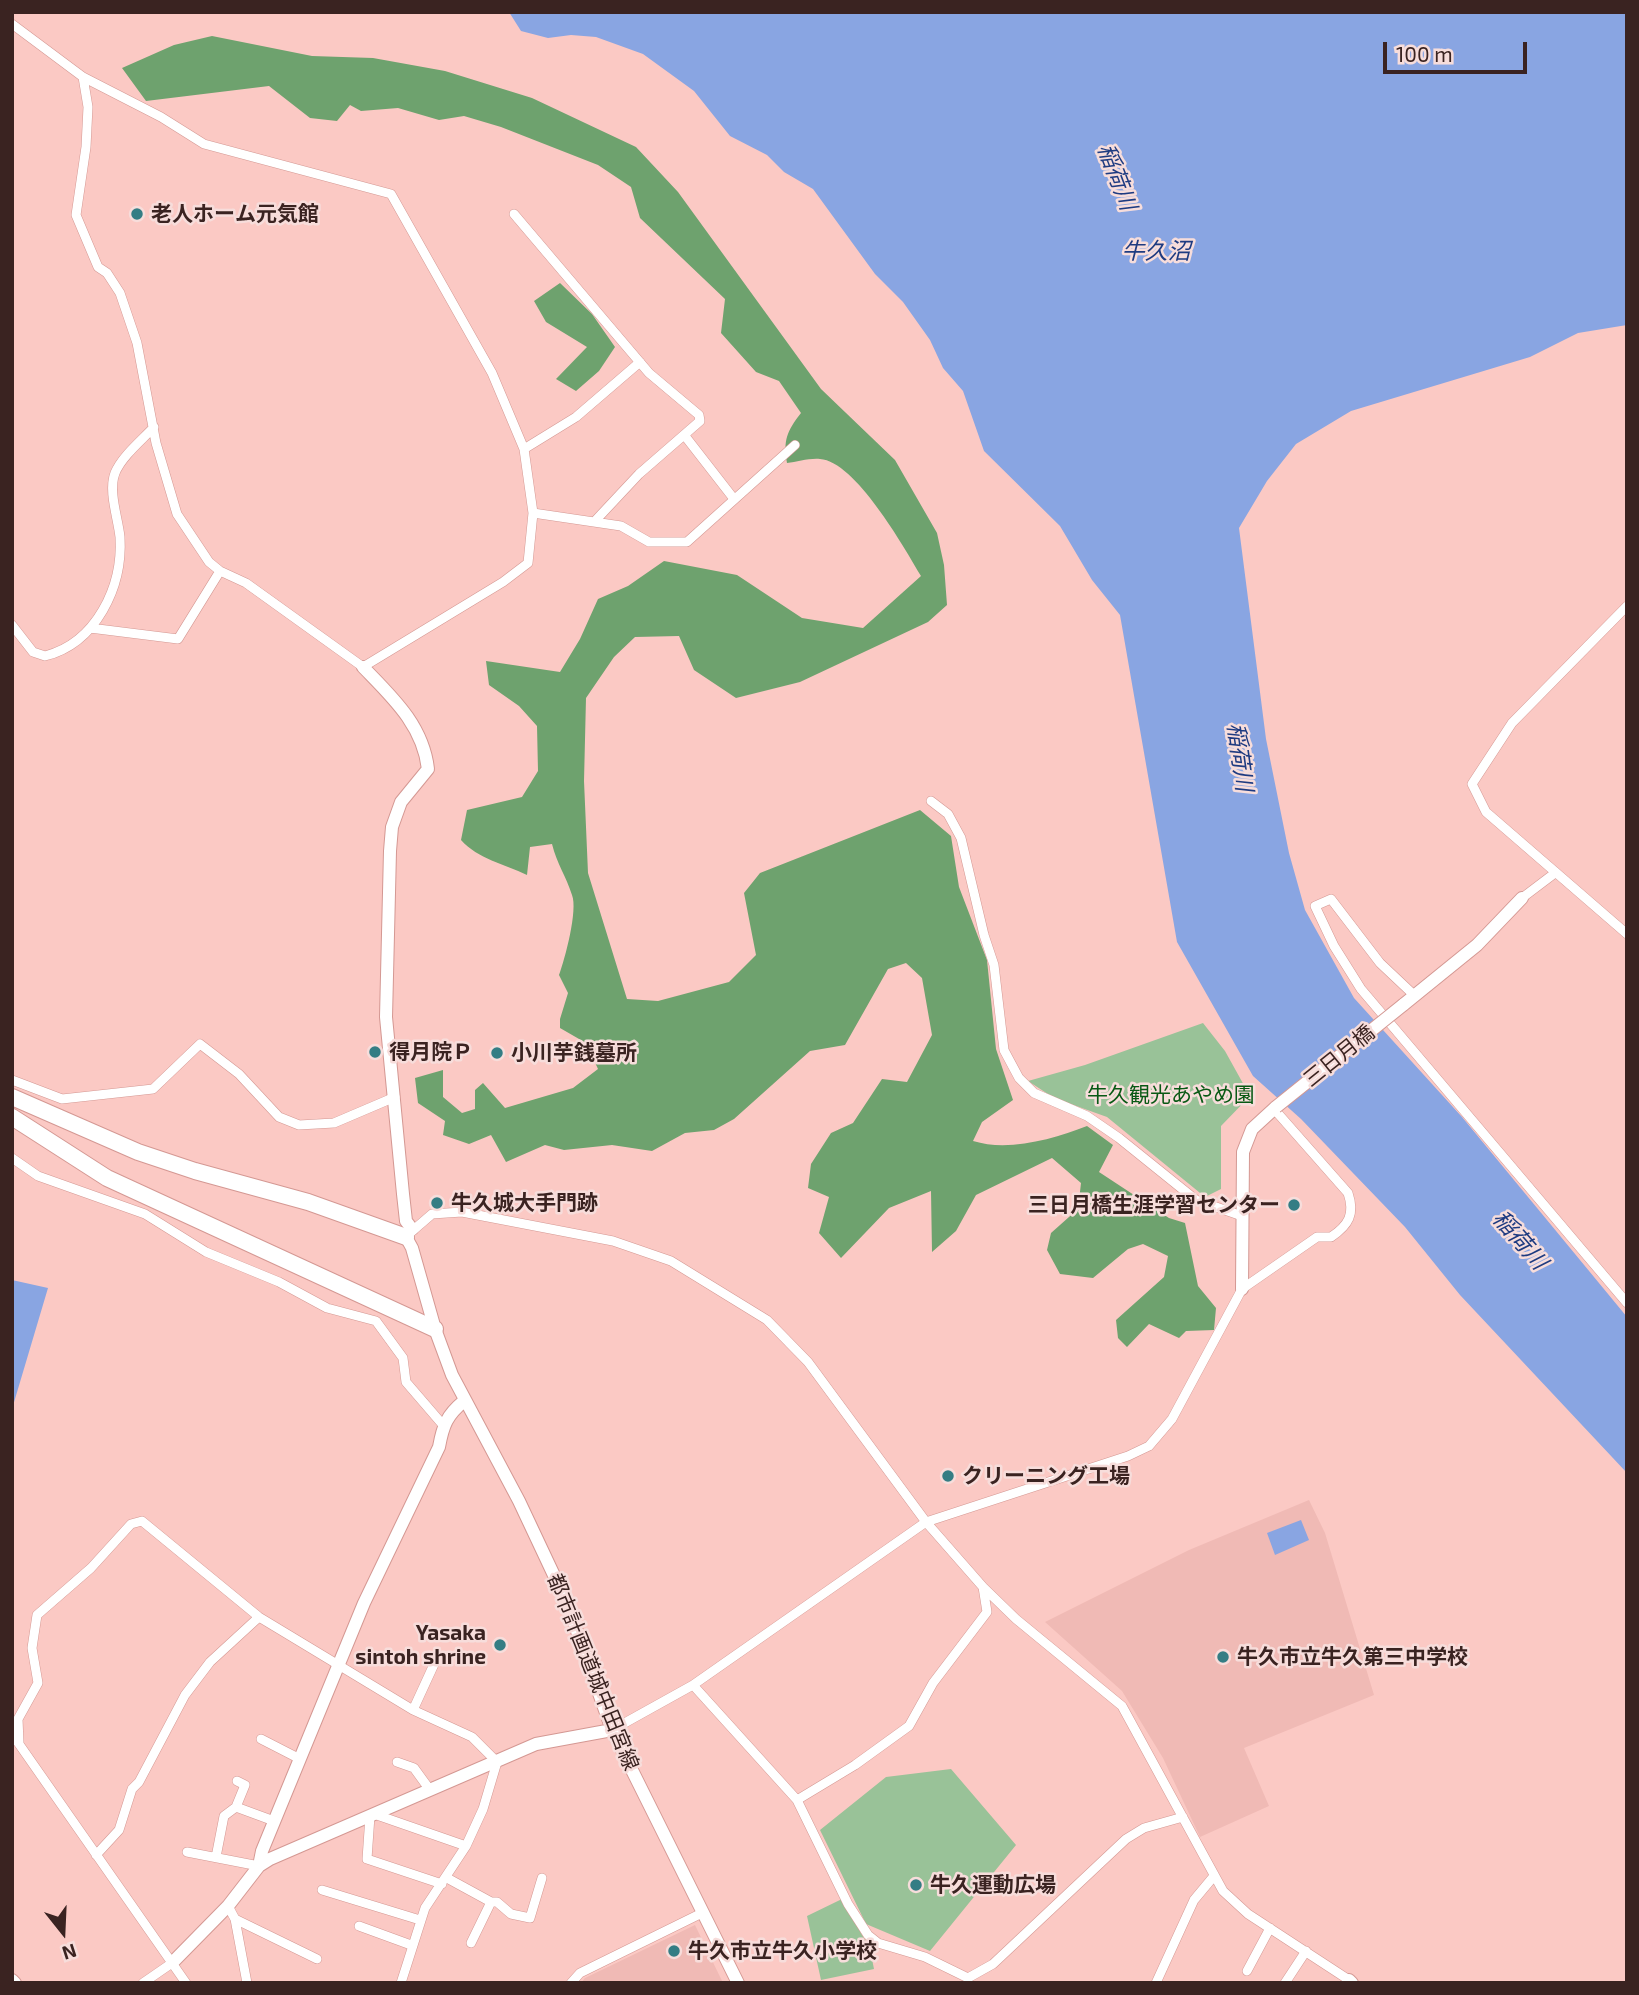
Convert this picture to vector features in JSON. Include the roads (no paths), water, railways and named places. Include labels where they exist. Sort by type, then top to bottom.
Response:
[{"type":"highway","points":[[12,1097],[138,1152],[409,1233]]},
{"type":"highway","points":[[12,1117],[107,1178],[435,1329]]},
{"type":"street","points":[[12,23],[83,77],[162,117],[204,144],[391,194],[492,373],[524,449],[533,513],[528,563],[503,582],[363,667],[246,583],[220,571],[202,553],[177,514],[154,427],[137,344],[120,293],[107,273],[98,267],[76,215],[86,147],[88,107],[83,77]]},
{"type":"street","points":[[514,214],[640,362],[699,415],[701,421],[639,474],[595,520]]},
{"type":"street","points":[[524,449],[576,417],[640,362]]},
{"type":"street","points":[[12,625],[33,652],[45,656],[74,644],[90,628],[110,597],[117,574],[120,537],[114,492],[115,473],[154,427]]},
{"type":"street","points":[[685,436],[734,499]]},
{"type":"street","points":[[533,513],[595,520],[621,526],[649,542],[687,542],[795,445]]},
{"type":"street","points":[[90,628],[178,639],[220,571]]},
{"type":"street","points":[[1627,606],[1511,723],[1472,784],[1486,812],[1627,934]]},
{"type":"street","name":"都市計画道城中田宮線","points":[[363,667],[397,702],[415,726],[426,752],[428,769],[401,802],[392,827],[386,1017],[406,1221],[435,1329],[464,1401],[519,1501],[567,1603],[612,1730],[738,1983]]},
{"type":"street","points":[[931,801],[948,814],[961,838],[984,935],[995,965],[1004,1050],[1019,1078],[1034,1093],[1087,1116],[1119,1138],[1196,1200],[1226,1213],[1242,1216]]},
{"type":"street","points":[[1522,898],[1555,873]]},
{"type":"street","name":"三日月橋","points":[[1242,1289],[1243,1152],[1252,1129],[1477,945],[1522,898]]},
{"type":"street","points":[[1415,996],[1380,963],[1331,899],[1315,906],[1334,946],[1361,989],[1627,1303]]},
{"type":"street","points":[[12,1080],[62,1099],[153,1089],[200,1044],[239,1074],[279,1117],[299,1125],[334,1123],[395,1097]]},
{"type":"street","points":[[187,1852],[259,1866],[536,1744],[612,1730],[693,1685],[926,1522],[1128,1456],[1149,1446],[1172,1419],[1242,1289],[1317,1237],[1331,1237],[1343,1229],[1353,1207],[1349,1193],[1275,1108]]},
{"type":"street","points":[[12,1158],[38,1176],[145,1214],[206,1252],[279,1282],[327,1308],[376,1321],[403,1358],[403,1376],[406,1382],[443,1425]]},
{"type":"street","points":[[409,1233],[432,1214],[462,1212],[614,1241],[671,1261],[767,1320],[808,1362],[926,1522],[983,1587],[1016,1619],[1122,1706],[1214,1876],[1234,1902],[1350,1982]]},
{"type":"street","points":[[143,1983],[172,1962],[228,1906],[259,1866],[274,1821],[339,1663],[412,1498],[439,1447],[443,1425],[449,1413],[464,1401]]},
{"type":"street","points":[[19,1743],[18,1719],[38,1683],[32,1648],[37,1615],[91,1567],[131,1524],[142,1521],[259,1617],[413,1710],[472,1737],[497,1762]]},
{"type":"street","points":[[797,1800],[855,1765],[909,1726],[933,1683],[987,1612],[983,1587]]},
{"type":"street","points":[[96,1855],[119,1829],[132,1789],[139,1782],[185,1695],[210,1662],[259,1617]]},
{"type":"street","points":[[413,1710],[436,1660]]},
{"type":"street","points":[[693,1685],[797,1800],[848,1904],[868,1935],[878,1943],[925,1957],[968,1978],[993,1964],[1126,1839],[1144,1828],[1183,1817]]},
{"type":"street","points":[[12,1734],[186,1983]]},
{"type":"street","points":[[261,1739],[300,1759]]},
{"type":"street","points":[[397,1762],[414,1768],[430,1790]]},
{"type":"street","points":[[401,1983],[420,1920],[466,1846],[483,1809],[497,1762]]},
{"type":"street","points":[[216,1857],[224,1816],[236,1807],[245,1785],[237,1781]]},
{"type":"street","points":[[236,1807],[274,1821]]},
{"type":"street","points":[[372,1815],[466,1846]]},
{"type":"street","points":[[372,1815],[367,1859],[445,1881],[491,1902],[497,1902],[511,1914],[530,1918],[542,1878]]},
{"type":"street","points":[[1156,1983],[1194,1900],[1214,1876]]},
{"type":"street","points":[[322,1890],[420,1920]]},
{"type":"street","points":[[471,1943],[491,1902]]},
{"type":"street","points":[[228,1906],[235,1919],[247,1983]]},
{"type":"street","points":[[571,1983],[580,1973],[702,1913]]},
{"type":"street","points":[[235,1919],[317,1959]]},
{"type":"street","points":[[359,1926],[411,1945]]},
{"type":"street","points":[[1247,1971],[1269,1928]]},
{"type":"street","points":[[1285,1983],[1306,1951]]},
{"type":"water","name":"牛久沼","points":[[509,12],[1627,12],[1627,325],[1578,333],[1530,357],[1351,411],[1296,444],[1267,481],[1239,528],[1266,739],[1289,853],[1305,910],[1354,998],[1462,1117],[1627,1317],[1627,1473],[1460,1295],[1405,1227],[1301,1119],[1253,1076],[1177,942],[1120,615],[1092,580],[1060,526],[984,451],[963,391],[943,368],[930,340],[903,302],[875,274],[813,189],[784,172],[767,155],[730,136],[694,91],[643,54],[596,37],[571,35],[548,38],[521,31]]},
{"type":"water","points":[[12,1280],[48,1288],[12,1409]]},
{"type":"water","points":[[1301,1520],[1309,1540],[1275,1555],[1267,1533]]},
{"type":"place","name":"老人ホーム元気館","points":[[137,214]]},
{"type":"place","name":"得月院Ｐ","points":[[375,1052]]},
{"type":"place","name":"小川芋銭墓所","points":[[497,1053]]},
{"type":"place","name":"牛久城大手門跡","points":[[437,1203]]},
{"type":"place","name":"三日月橋生涯学習センター","points":[[1294,1205]]},
{"type":"place","name":"クリーニング工場","points":[[948,1476]]},
{"type":"place","name":"Yasaka sintoh shrine","points":[[500,1645]]},
{"type":"place","name":"牛久市立牛久第三中学校","points":[[1223,1657]]},
{"type":"place","name":"牛久運動広場","points":[[916,1885]]},
{"type":"place","name":"牛久市立牛久小学校","points":[[674,1951]]},
{"type":"water label","name":"稲荷川","points":[[1117,177]]},
{"type":"water label","name":"稲荷川","points":[[1240,757]]},
{"type":"water label","name":"稲荷川","points":[[1520,1240]]},
{"type":"park label","name":"牛久観光あやめ園","points":[[1171,1095]]}]
